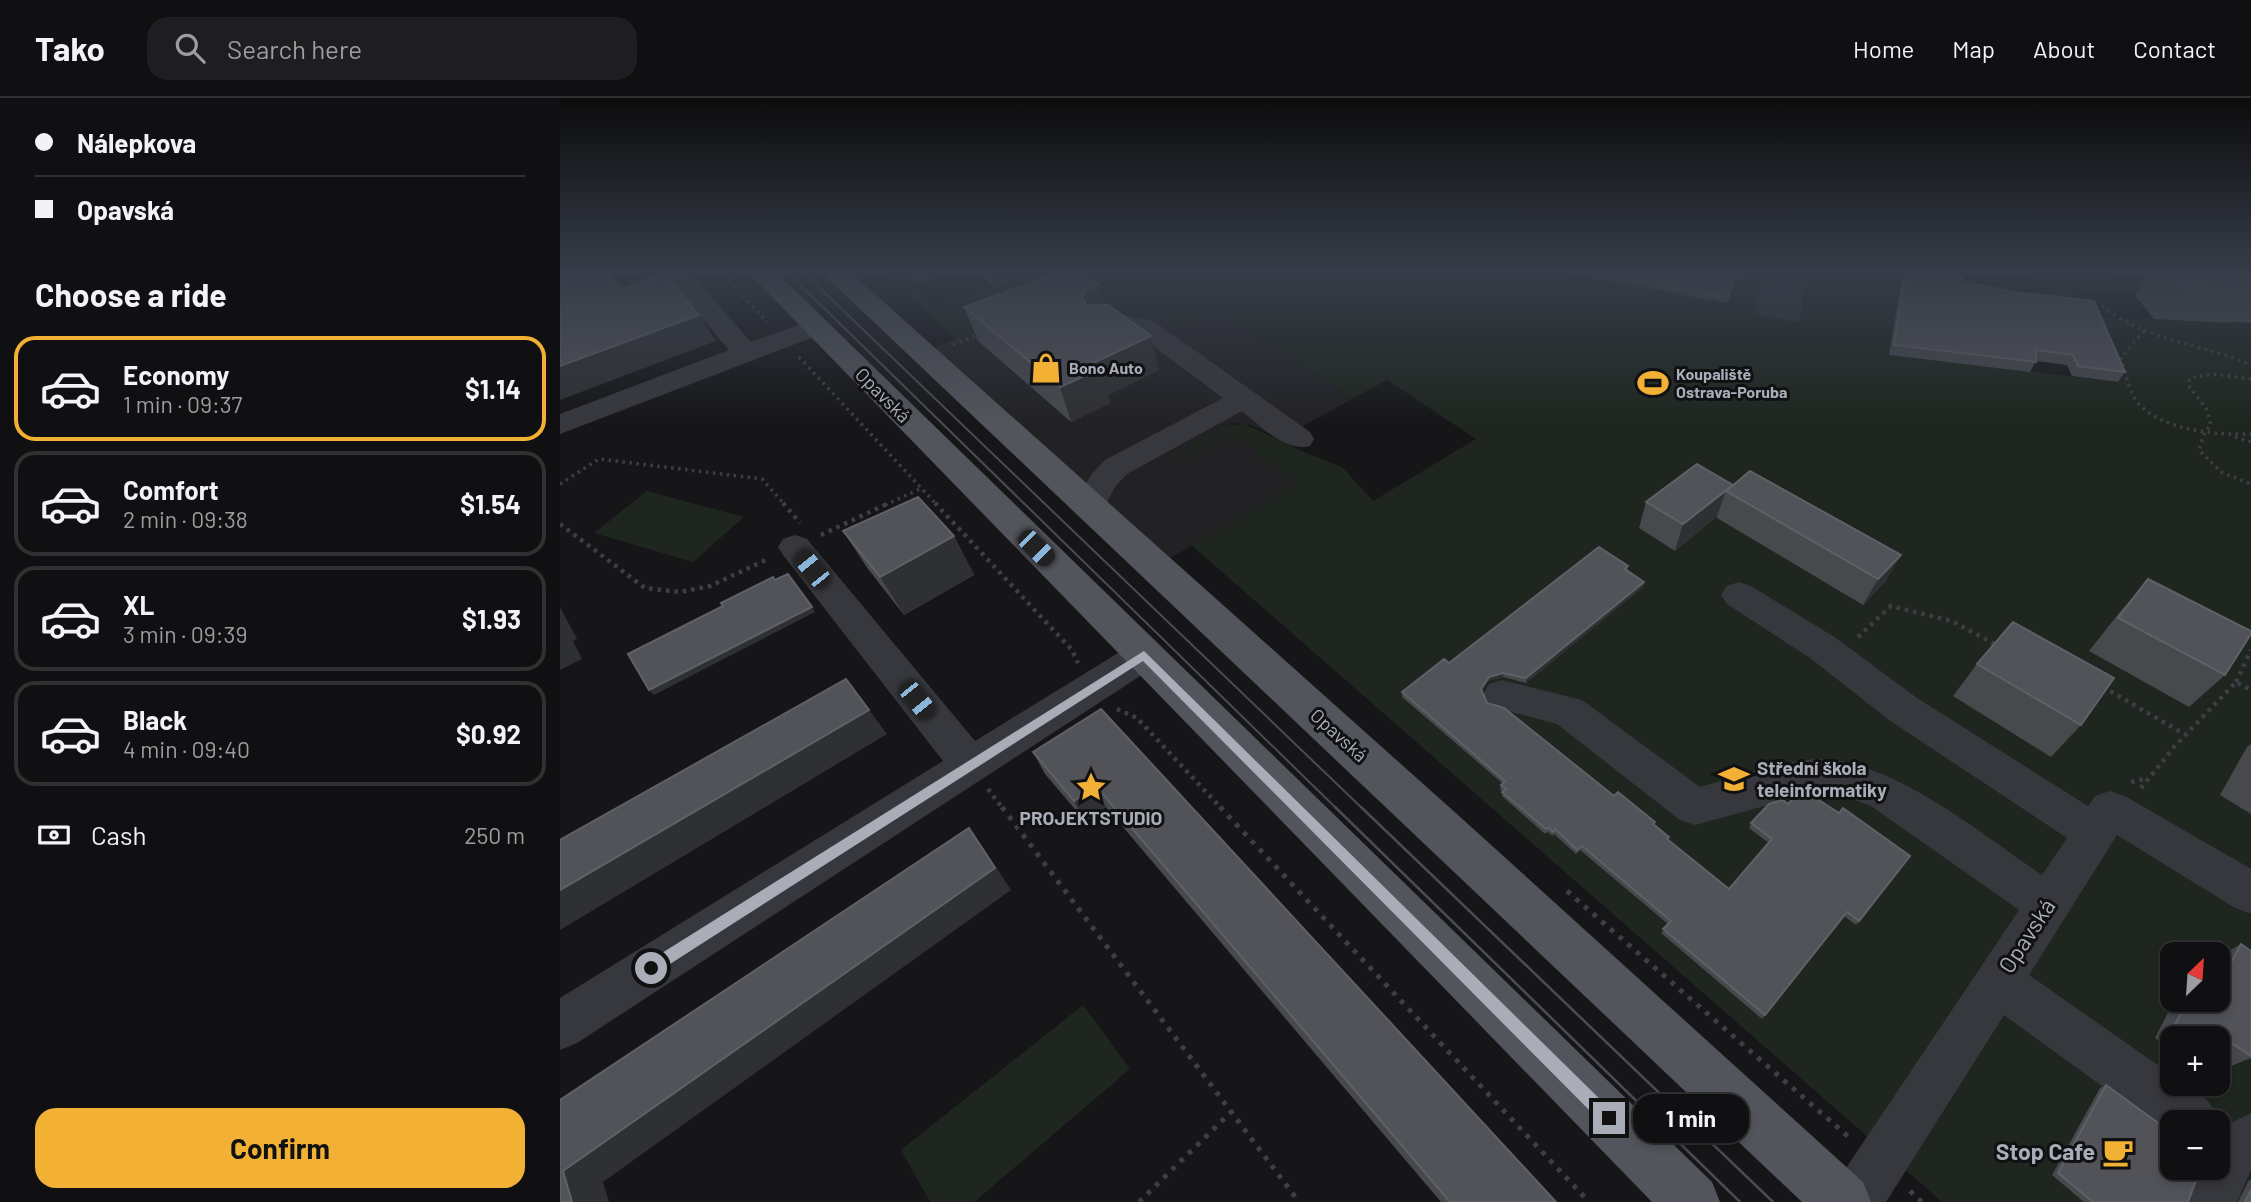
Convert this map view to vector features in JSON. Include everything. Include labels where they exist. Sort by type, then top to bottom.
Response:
[{"type":"main road","name":"Opavská","points":[[792,322],[799,333],[1144,655],[1692,1202]]},
{"type":"main road","name":"Opavská","points":[[888,322],[1442,829],[1843,1202]]},
{"type":"street","points":[[720,322],[747,354]]},
{"type":"street","points":[[1107,331],[1128,324],[1146,328],[1299,439]]},
{"type":"street","points":[[560,425],[799,333]]},
{"type":"street","points":[[1089,507],[1102,482],[1116,467],[1243,399]]},
{"type":"street","points":[[1049,470],[1116,467]]},
{"type":"street","points":[[804,542],[970,765]]},
{"type":"street","points":[[1739,595],[1824,648],[1903,709],[2113,811],[2251,893]]},
{"type":"street","points":[[560,1026],[1144,655]]},
{"type":"street","points":[[1502,695],[1568,711],[1695,807],[1805,776],[1843,777],[1886,793],[2048,904]]},
{"type":"street","name":"Opavská","points":[[1855,1202],[2048,904],[2113,811]]},
{"type":"street","points":[[1998,982],[2183,1110]]},
{"type":"street","points":[[2209,1202],[2216,1180]]},
{"type":"path","points":[[784,322],[799,333],[922,488],[1072,650],[1082,676],[1109,704],[1137,718],[1589,1202]]},
{"type":"path","points":[[2123,322],[2144,331],[2185,340],[2251,365]]},
{"type":"path","points":[[2144,331],[2121,357],[2136,399],[2146,409],[2172,423],[2251,442]]},
{"type":"path","points":[[953,345],[979,334]]},
{"type":"path","points":[[2251,379],[2214,374],[2190,378],[2189,389],[2210,417],[2211,425],[2205,432],[2199,450],[2206,462],[2225,475],[2251,484]]},
{"type":"path","points":[[2227,436],[2251,435]]},
{"type":"path","points":[[560,484],[599,459],[762,479],[804,542]]},
{"type":"path","points":[[560,524],[645,588],[680,592],[709,586],[922,488]]},
{"type":"path","points":[[1851,644],[1891,606],[1952,621],[1998,646],[2005,641]]},
{"type":"path","points":[[2113,811],[2148,778],[2184,734],[2202,720],[2236,682],[2251,650]]},
{"type":"path","points":[[2092,681],[2184,734]]},
{"type":"path","points":[[2236,682],[2251,690]]},
{"type":"path","points":[[970,765],[1299,1202]]},
{"type":"path","points":[[2113,811],[2148,778]]},
{"type":"path","points":[[1139,1202],[1231,1112]]},
{"type":"shaded area","points":[[937,322],[998,322],[957,339]]},
{"type":"shaded area","points":[[996,322],[1237,322],[1352,399],[1280,439],[1251,425],[1232,423],[1179,451],[1183,458],[1231,432],[1298,484],[1167,560],[934,348]]},
{"type":"shaded area","points":[[1237,322],[1895,322],[1890,355],[2118,382],[2092,322],[2251,323],[2251,1202],[1942,1202],[1191,545],[1297,485],[1231,433],[1183,458],[1179,454],[1181,450],[1226,425],[1245,424],[1342,467],[1373,501],[1476,439],[1387,380],[1352,399]]},
{"type":"shaded area","points":[[647,491],[744,517],[693,562],[594,533]]},
{"type":"shaded area","points":[[1083,1005],[1130,1069],[974,1202],[930,1202],[901,1150]]},
{"type":"building","points":[[560,322],[681,322],[560,366]]},
{"type":"building","points":[[981,322],[1131,322],[1151,336],[1093,363],[1100,369],[1060,387]]},
{"type":"building","points":[[1897,322],[2103,322],[2125,372],[2078,366],[2073,355],[2036,350],[2036,362],[1894,345]]},
{"type":"building","points":[[1697,464],[1733,485],[1683,524],[1646,502]]},
{"type":"building","points":[[1750,471],[1901,555],[1878,579],[1726,491]]},
{"type":"building","points":[[918,497],[954,536],[880,577],[843,531]]},
{"type":"building","points":[[1599,547],[1628,566],[1625,569],[1644,582],[1526,678],[1503,673],[1489,677],[1481,689],[1487,703],[1504,708],[1614,796],[1618,792],[1655,822],[1653,824],[1669,837],[1667,839],[1729,889],[1772,839],[1751,823],[1769,804],[1783,800],[1788,804],[1795,797],[1808,793],[1839,813],[1843,808],[1910,856],[1859,921],[1847,912],[1765,1015],[1663,929],[1671,921],[1582,846],[1577,850],[1555,829],[1553,832],[1549,828],[1546,829],[1502,792],[1506,789],[1501,785],[1505,781],[1402,692],[1444,659],[1449,663]]},
{"type":"building","points":[[788,574],[812,607],[649,690],[628,654],[723,606],[721,603],[773,577],[775,580]]},
{"type":"building","points":[[2148,579],[2251,631],[2225,675],[2118,618]]},
{"type":"building","points":[[2013,622],[2114,678],[2081,725],[1977,664]]},
{"type":"building","points":[[846,679],[869,710],[560,890],[560,840]]},
{"type":"building","points":[[1101,709],[1556,1202],[1450,1202],[1096,786],[1074,801],[1033,752]]},
{"type":"building","points":[[969,828],[995,868],[563,1171],[572,1202],[560,1202],[560,1100]]},
{"type":"building","points":[[2241,944],[2251,951],[2251,1056],[2230,1042],[2230,1026],[2174,1026],[2182,1012],[2230,1012],[2230,965]]},
{"type":"building","name":"Stop Cafe","points":[[2106,1085],[2160,1124],[2160,1180],[2196,1180],[2188,1202],[2093,1202],[2058,1173]]},
{"type":"building","points":[[2251,1190],[2251,1202],[2245,1202]]},
{"type":"tram line","points":[[838,322],[1337,809]]},
{"type":"tram line","points":[[855,322],[1363,809]]},
{"type":"tram line","points":[[1335,807],[1740,1202]]},
{"type":"tram line","points":[[1361,807],[1773,1202]]},
{"type":"place","name":"Bono Auto","points":[[1046,368]]},
{"type":"place","name":"Koupaliště Ostrava-Poruba","points":[[1653,383]]},
{"type":"place","name":"Střední škola teleinformatiky","points":[[1734,779]]},
{"type":"place","name":"PROJEKTSTUDIO","points":[[1091,787]]},
{"type":"place","name":"Stop Cafe","points":[[2118,1152]]},
{"type":"route","points":[[651,968],[1144,655],[1609,1118]]}]
